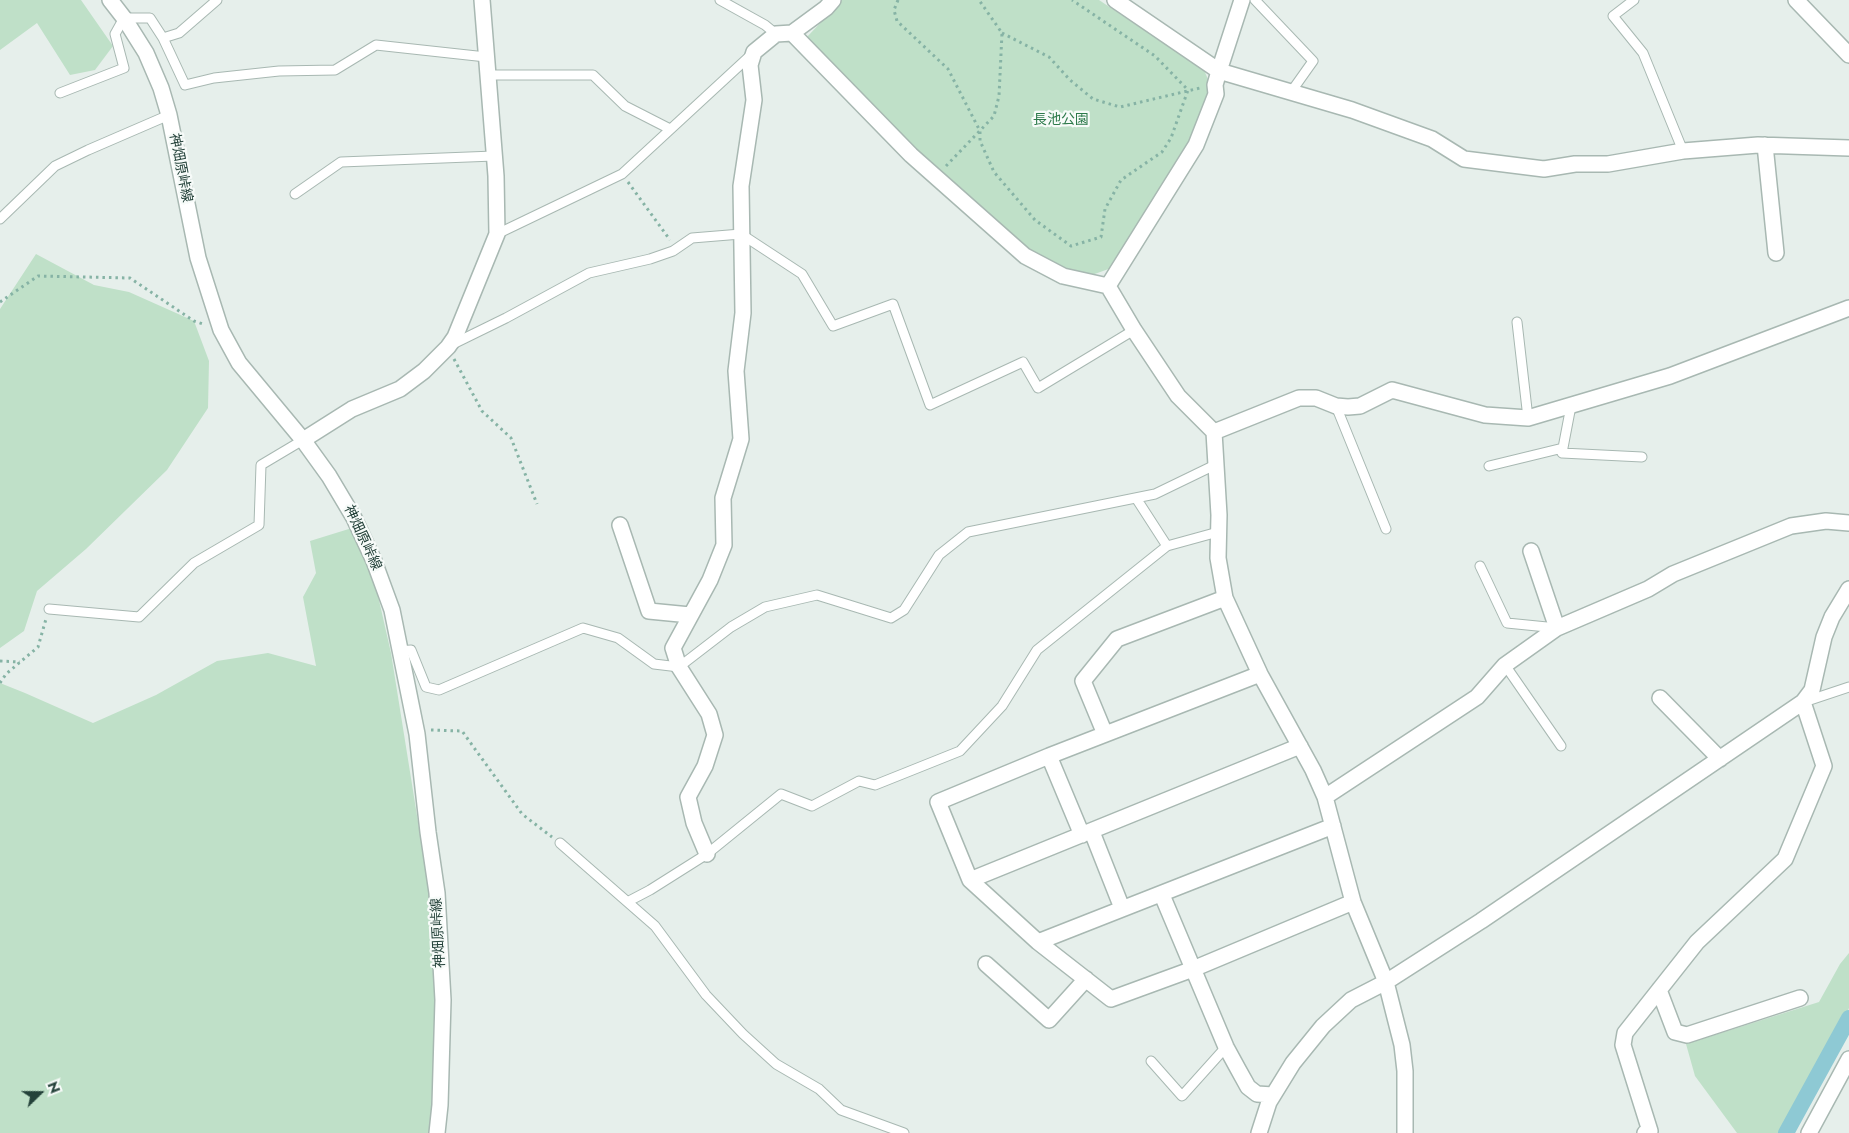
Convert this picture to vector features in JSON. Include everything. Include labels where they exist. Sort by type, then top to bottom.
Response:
[{"type":"street","name":"神畑原峠線","points":[[110,0],[146,53],[161,88],[169,115],[198,258],[221,330],[239,363],[303,440],[329,476],[354,518],[374,561],[392,610],[416,730],[437,894],[441,953],[442,1039],[437,1133]]},
{"type":"street","points":[[303,440],[352,409],[400,389],[424,371],[448,347],[455,336],[497,234],[494,156],[482,0]]},
{"type":"street","points":[[707,854],[694,822],[688,797],[704,766],[715,735],[709,714],[679,667],[673,648],[710,580],[724,545],[723,498],[741,439],[736,371],[743,313],[741,186],[754,100],[750,65],[754,52],[776,34],[792,33],[826,8],[833,0]]},
{"type":"street","points":[[1115,0],[1219,70],[1352,110],[1432,139],[1464,159],[1544,169],[1576,164],[1608,164],[1683,152],[1765,145],[1849,148]]},
{"type":"street","points":[[1108,286],[1196,145],[1216,94],[1215,85],[1219,70],[1242,0]]},
{"type":"street","points":[[1796,0],[1849,56]]},
{"type":"street","points":[[792,33],[935,178],[1025,256],[1063,276],[1108,286],[1134,330],[1178,396],[1214,432],[1217,464],[1218,558],[1225,598],[1260,674],[1313,770],[1325,797],[1353,902],[1386,982],[1402,1045],[1406,1071],[1405,1133]]},
{"type":"street","points":[[1765,145],[1776,253]]},
{"type":"street","points":[[1214,432],[1299,398],[1316,398],[1336,406],[1360,406],[1392,390],[1484,415],[1528,418],[1670,376],[1849,308]]},
{"type":"street","points":[[1325,797],[1477,697],[1505,665],[1557,628],[1648,589],[1673,574],[1791,526],[1826,521],[1849,523]]},
{"type":"street","points":[[620,525],[649,611],[690,615]]},
{"type":"street","points":[[1531,550],[1557,628]]},
{"type":"street","points":[[1259,1133],[1269,1102],[1293,1063],[1323,1026],[1351,1000],[1386,982],[1481,921],[1803,702],[1812,690],[1824,637],[1832,617],[1849,589]]},
{"type":"street","points":[[1105,734],[1084,681],[1117,639],[1225,598]]},
{"type":"street","points":[[1260,674],[1105,734],[938,802],[970,880],[1038,942],[1111,999],[1193,969],[1353,902]]},
{"type":"street","points":[[1660,698],[1720,759]]},
{"type":"street","points":[[1645,1133],[1650,1131],[1623,1045],[1625,1033],[1697,942],[1785,859],[1824,766],[1803,702]]},
{"type":"street","points":[[970,880],[1300,746]]},
{"type":"street","points":[[1050,756],[1122,908]]},
{"type":"street","points":[[1038,942],[1333,826]]},
{"type":"street","points":[[1162,894],[1226,1047],[1248,1087],[1257,1094],[1273,1095]]},
{"type":"street","points":[[986,964],[1049,1020],[1086,979]]},
{"type":"street","points":[[1659,990],[1675,1032],[1687,1035],[1800,998]]},
{"type":"street","points":[[1809,1133],[1849,1059]]},
{"type":"lane","points":[[163,38],[179,34],[218,0]]},
{"type":"lane","points":[[720,0],[765,25],[776,34]]},
{"type":"lane","points":[[1254,0],[1313,61],[1291,92]]},
{"type":"lane","points":[[1634,0],[1613,16],[1643,53],[1683,152]]},
{"type":"lane","points":[[60,93],[124,68],[115,34],[124,18],[150,18],[163,38],[184,85],[214,78],[279,70],[335,70],[376,45],[486,57]]},
{"type":"lane","points":[[497,234],[622,174],[754,52]]},
{"type":"lane","points":[[488,75],[593,75],[625,106],[670,129]]},
{"type":"lane","points":[[0,219],[55,166],[169,115]]},
{"type":"lane","points":[[295,194],[341,162],[494,156]]},
{"type":"lane","points":[[448,347],[589,273],[650,259],[672,251],[692,238],[741,234],[802,274],[833,326],[893,304],[930,405],[1023,362],[1038,388],[1134,330]]},
{"type":"lane","points":[[1517,322],[1528,418]]},
{"type":"lane","points":[[1336,406],[1386,529]]},
{"type":"lane","points":[[1571,406],[1562,453],[1642,457]]},
{"type":"lane","points":[[49,609],[139,617],[194,563],[259,525],[261,465],[303,440]]},
{"type":"lane","points":[[1489,466],[1562,448]]},
{"type":"lane","points":[[399,651],[411,650],[426,687],[438,690],[584,628],[618,638],[654,664],[679,667],[731,627],[765,607],[816,595],[891,618],[904,610],[939,555],[968,532],[1155,494],[1217,464]]},
{"type":"lane","points":[[1136,498],[1167,546]]},
{"type":"lane","points":[[629,902],[707,854],[781,794],[812,806],[859,781],[875,785],[960,751],[1002,706],[1037,650],[1167,546],[1218,532]]},
{"type":"lane","points":[[1480,566],[1506,623],[1557,628]]},
{"type":"lane","points":[[1505,665],[1561,746]]},
{"type":"lane","points":[[1803,702],[1849,687]]},
{"type":"lane","points":[[560,843],[655,926],[706,995],[743,1034],[776,1064],[819,1089],[841,1110],[904,1133]]},
{"type":"lane","points":[[1151,1061],[1182,1096],[1226,1047]]},
{"type":"path","points":[[898,0],[894,10],[897,21],[948,69],[980,131],[980,141],[994,172],[1035,220],[1070,246],[1101,237],[1105,209],[1121,180],[1162,152],[1171,138],[1188,90]]},
{"type":"path","points":[[979,0],[1002,33],[1049,57],[1070,80],[1093,99],[1120,107],[1188,90]]},
{"type":"path","points":[[1072,0],[1155,56],[1188,90]]},
{"type":"path","points":[[935,178],[994,116],[999,96],[1002,33]]},
{"type":"path","points":[[622,174],[677,248]]},
{"type":"path","points":[[0,302],[38,276],[130,278],[194,321],[221,330]]},
{"type":"path","points":[[448,347],[482,411],[511,438],[537,504]]},
{"type":"path","points":[[0,683],[6,674],[38,647],[49,609]]},
{"type":"path","points":[[0,661],[20,662]]},
{"type":"path","points":[[416,730],[462,731],[522,814],[560,843]]},
{"type":"green space","points":[[0,0],[81,0],[113,46],[95,70],[70,75],[37,23],[0,50]]},
{"type":"green space","name":"長池公園","points":[[842,0],[1099,0],[1204,70],[1213,91],[1192,143],[1114,267],[1092,275],[1066,271],[1027,251],[946,180],[807,37]]},
{"type":"green space","points":[[36,254],[94,285],[129,292],[194,321],[209,361],[208,408],[167,470],[86,549],[37,591],[24,631],[0,648],[0,309]]},
{"type":"green space","points":[[352,528],[371,565],[391,653],[430,897],[435,957],[434,1072],[430,1133],[0,1133],[0,683],[93,723],[156,695],[217,661],[268,653],[316,666],[303,597],[316,573],[310,541]]},
{"type":"green space","points":[[1849,953],[1849,1008],[1794,1133],[1737,1133],[1695,1076],[1686,1044],[1819,1002],[1840,964]]},
{"type":"waterway","points":[[1786,1133],[1849,1018]]}]
